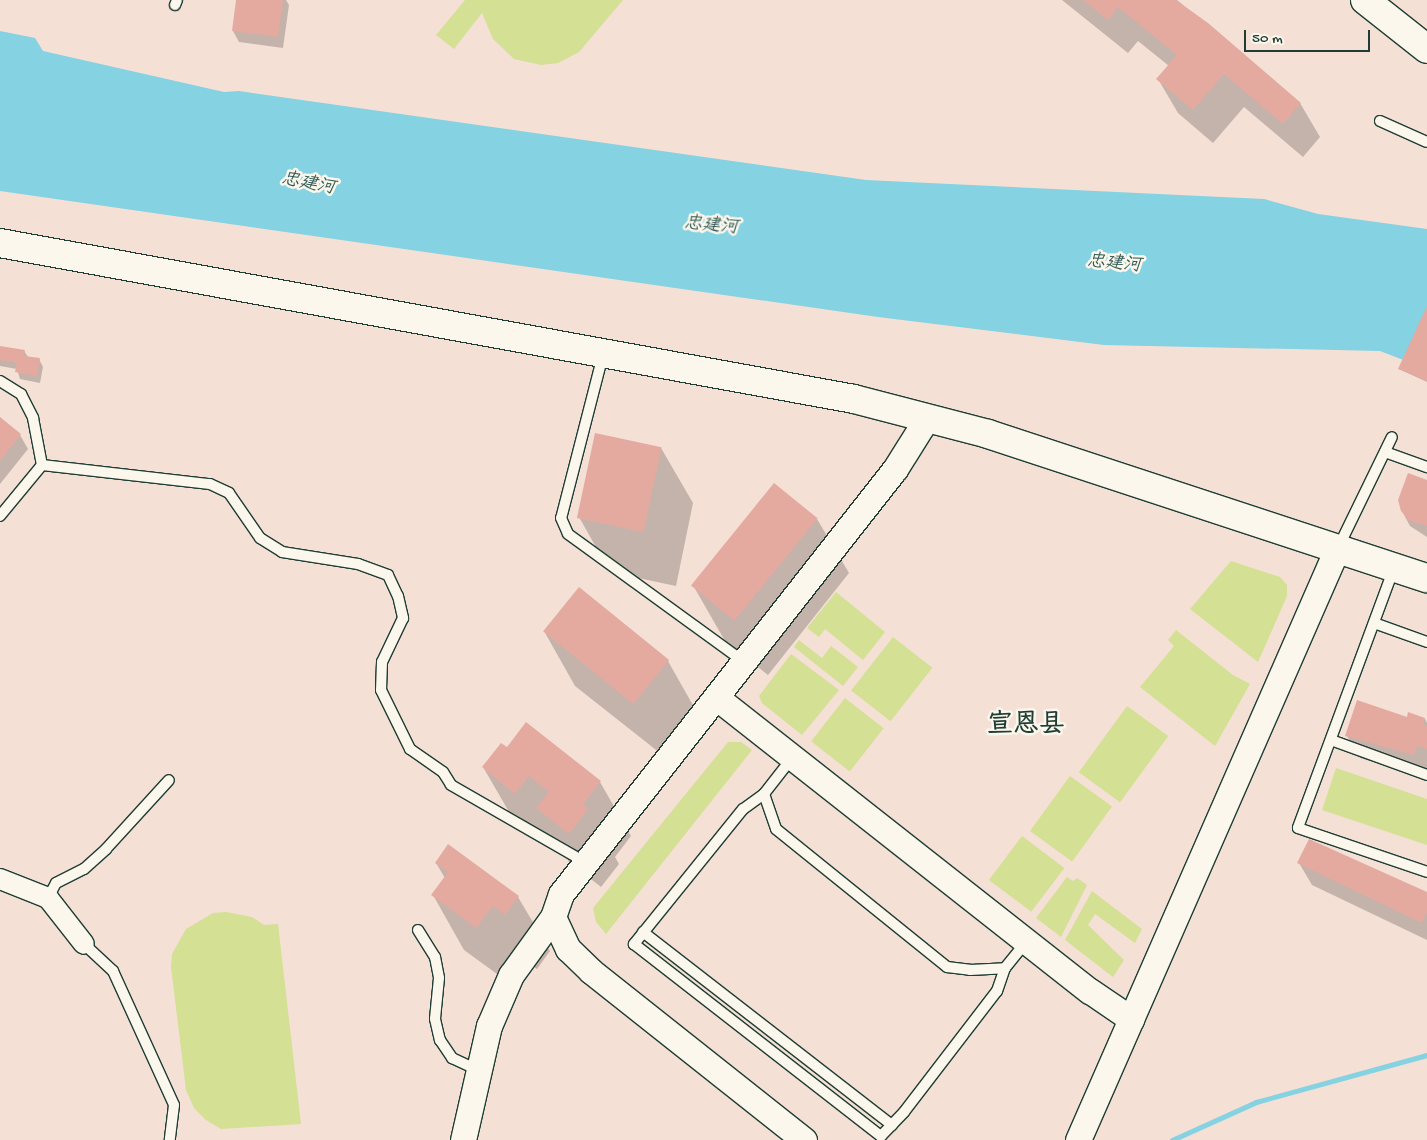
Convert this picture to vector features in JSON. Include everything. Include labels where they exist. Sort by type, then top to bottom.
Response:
[{"type":"main road","points":[[1365,0],[1427,49]]},
{"type":"main road","points":[[0,243],[854,399],[988,434],[1427,578]]},
{"type":"street","points":[[463,1140],[489,1026],[511,975],[553,917],[561,894],[717,698],[895,469],[927,418]]},
{"type":"street","points":[[1078,1140],[1337,549]]},
{"type":"street","points":[[717,698],[1026,942],[1131,1019]]},
{"type":"street","points":[[0,879],[48,898],[84,944]]},
{"type":"street","points":[[553,917],[568,949],[591,971],[804,1140]]},
{"type":"lane","points":[[1380,121],[1427,142]]},
{"type":"lane","points":[[604,353],[561,518],[568,534],[744,663]]},
{"type":"lane","points":[[0,381],[21,394],[33,418],[42,465]]},
{"type":"lane","points":[[1337,549],[1392,437]]},
{"type":"lane","points":[[1385,452],[1427,467]]},
{"type":"lane","points":[[0,516],[42,465]]},
{"type":"lane","points":[[42,465],[210,484],[229,493],[260,538],[282,552],[358,564],[388,575],[398,596],[403,618],[382,662],[381,690],[410,749],[443,772],[451,785],[585,863]]},
{"type":"lane","points":[[1394,567],[1298,828],[1427,872]]},
{"type":"lane","points":[[1374,623],[1427,642]]},
{"type":"lane","points":[[1331,740],[1427,775]]},
{"type":"lane","points":[[793,757],[764,794],[743,810],[634,944],[881,1136],[892,1125],[997,991],[1005,968],[1026,942]]},
{"type":"lane","points":[[48,898],[56,883],[84,869],[106,849],[169,780]]},
{"type":"lane","points":[[764,794],[776,829],[947,967],[970,970],[1005,968]]},
{"type":"lane","points":[[418,930],[434,957],[439,978],[436,1019],[440,1040],[452,1058],[478,1070]]},
{"type":"lane","points":[[644,932],[892,1125]]},
{"type":"lane","points":[[84,944],[113,971],[174,1105],[170,1140]]},
{"type":"green space","points":[[465,0],[623,0],[579,52],[558,63],[541,65],[514,59],[493,39],[482,13],[454,49],[436,35]]},
{"type":"green space","points":[[1231,561],[1280,577],[1287,585],[1287,596],[1258,662],[1190,609]]},
{"type":"green space","points":[[836,592],[885,632],[863,660],[825,629],[819,637],[807,628]]},
{"type":"green space","points":[[1176,630],[1233,675],[1250,684],[1215,746],[1140,687],[1174,646],[1168,640]]},
{"type":"green space","points":[[893,637],[932,668],[891,721],[851,691]]},
{"type":"green space","points":[[799,640],[822,658],[831,646],[858,667],[843,686],[794,647]]},
{"type":"green space","points":[[791,654],[839,690],[802,735],[762,703],[759,696]]},
{"type":"green space","points":[[845,698],[884,728],[850,772],[811,741]]},
{"type":"green space","points":[[1127,706],[1168,736],[1120,802],[1079,772]]},
{"type":"green space","points":[[728,742],[741,742],[752,750],[606,934],[596,922],[593,908]]},
{"type":"green space","points":[[1336,768],[1427,799],[1427,845],[1322,810]]},
{"type":"green space","points":[[1070,776],[1112,807],[1072,862],[1030,831]]},
{"type":"green space","points":[[1022,836],[1064,868],[1031,912],[989,880]]},
{"type":"green space","points":[[1067,877],[1073,881],[1077,878],[1087,885],[1061,937],[1036,918]]},
{"type":"green space","points":[[1092,891],[1142,929],[1135,943],[1095,914],[1088,925],[1124,960],[1113,977],[1065,940]]},
{"type":"green space","points":[[226,912],[252,917],[264,925],[278,924],[301,1124],[221,1129],[206,1120],[194,1108],[186,1090],[171,967],[172,954],[186,929],[213,913]]},
{"type":"water","name":"忠建河","points":[[0,31],[35,38],[43,51],[224,92],[239,91],[866,180],[1264,199],[1318,214],[1427,229],[1427,369],[1380,351],[1104,345],[878,317],[0,191]]},
{"type":"building","points":[[236,0],[283,0],[278,37],[232,31]]},
{"type":"building","points":[[1083,0],[1176,0],[1208,23],[1301,103],[1283,124],[1224,74],[1193,110],[1156,79],[1177,55],[1118,7],[1108,20]]},
{"type":"building","points":[[1427,306],[1427,381],[1398,369]]},
{"type":"building","points":[[0,346],[25,350],[24,356],[40,358],[37,376],[15,372],[17,363],[0,360]]},
{"type":"building","points":[[0,417],[21,434],[0,461]]},
{"type":"building","points":[[595,433],[662,447],[643,532],[577,518]]},
{"type":"building","points":[[1408,473],[1427,480],[1427,526],[1410,521],[1401,511],[1398,500]]},
{"type":"building","points":[[774,483],[818,518],[734,621],[691,586]]},
{"type":"building","points":[[579,587],[669,660],[633,704],[543,631]]},
{"type":"building","points":[[1357,700],[1407,717],[1408,712],[1425,718],[1423,724],[1427,726],[1427,749],[1417,746],[1414,755],[1345,736]]},
{"type":"building","points":[[526,722],[601,781],[583,804],[588,809],[569,834],[536,808],[549,792],[529,776],[515,794],[482,767],[501,743],[507,747]]},
{"type":"building","points":[[1309,839],[1427,892],[1427,912],[1422,923],[1297,863]]},
{"type":"building","points":[[448,844],[519,896],[505,915],[493,906],[476,928],[431,895],[448,872],[435,863]]},
{"type":"waterway","points":[[1172,1140],[1256,1102],[1427,1055]]},
{"type":"district","name":"宣恩县","points":[[1026,727]]}]
